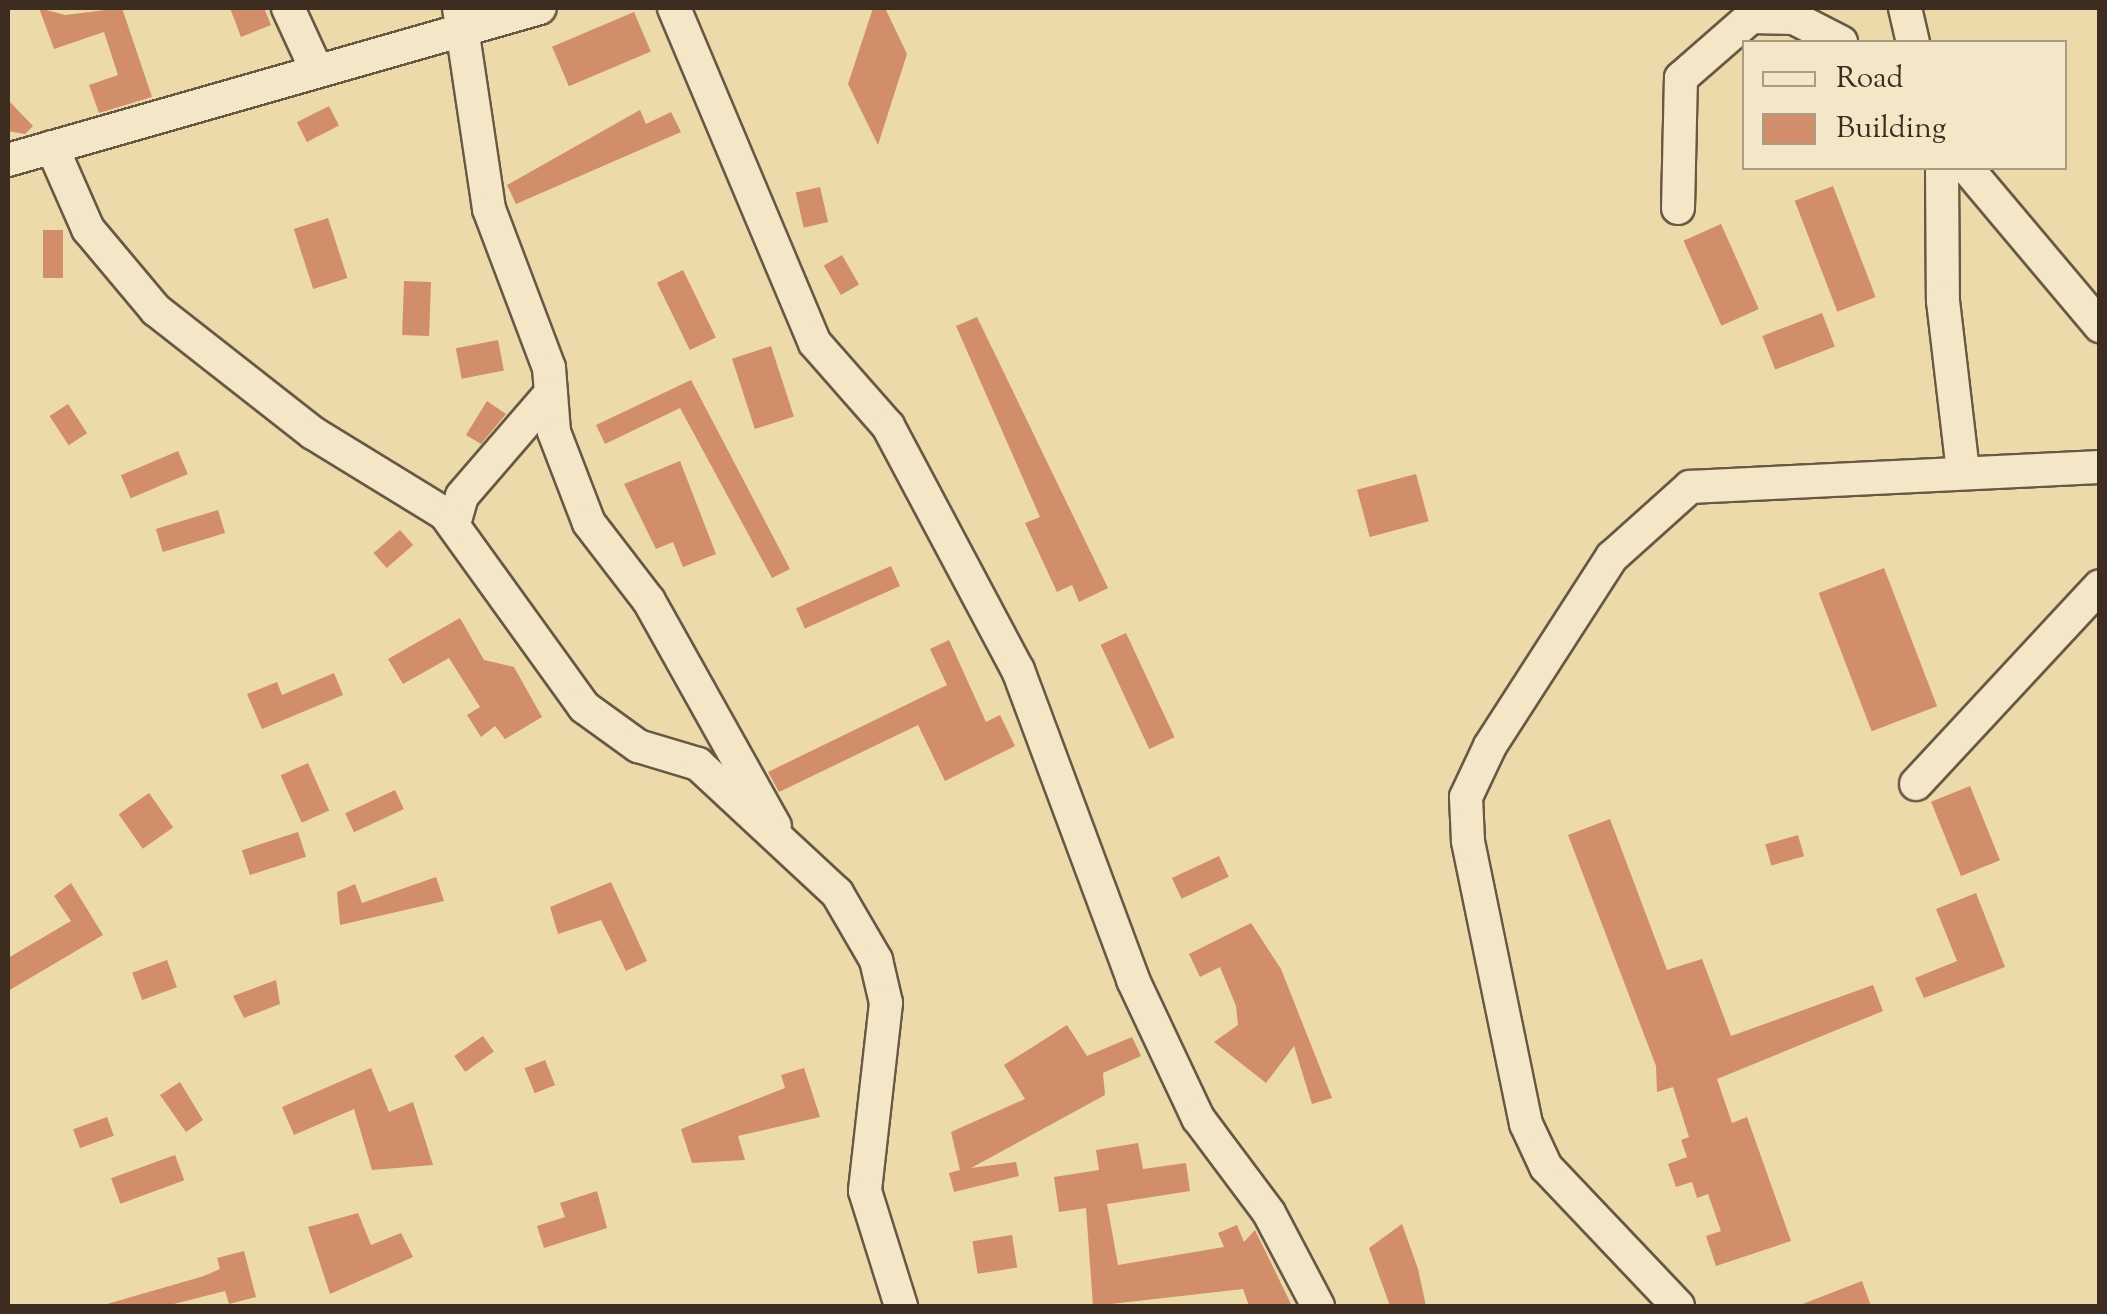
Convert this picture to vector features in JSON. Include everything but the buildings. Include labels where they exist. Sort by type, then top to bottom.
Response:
[{"type":"street","points":[[288,8],[316,69]]},
{"type":"street","points":[[8,160],[316,69],[462,18],[540,8]]},
{"type":"street","points":[[674,8],[815,343],[888,426],[1010,655],[1133,980],[1198,1118],[1269,1213],[1318,1306]]},
{"type":"street","points":[[1905,8],[1913,40]]},
{"type":"street","points":[[1678,208],[1681,78],[1751,17],[1794,18],[1837,40]]},
{"type":"street","points":[[462,18],[488,210],[524,289],[550,393],[554,432],[590,522],[649,602],[771,809],[776,835]]},
{"type":"street","points":[[52,148],[88,229],[156,310],[240,380],[411,486],[454,524],[584,708],[638,746],[698,764],[837,893],[876,960],[884,1050],[865,1191],[901,1306]]},
{"type":"street","points":[[1942,170],[1943,301],[1962,471]]},
{"type":"street","points":[[1968,170],[2100,326]]},
{"type":"street","points":[[454,524],[462,496],[550,393]]},
{"type":"street","points":[[1678,1306],[1546,1167],[1526,1124],[1466,796],[1612,557],[1690,486],[2100,467]]},
{"type":"street","points":[[1916,784],[2100,586]]}]
